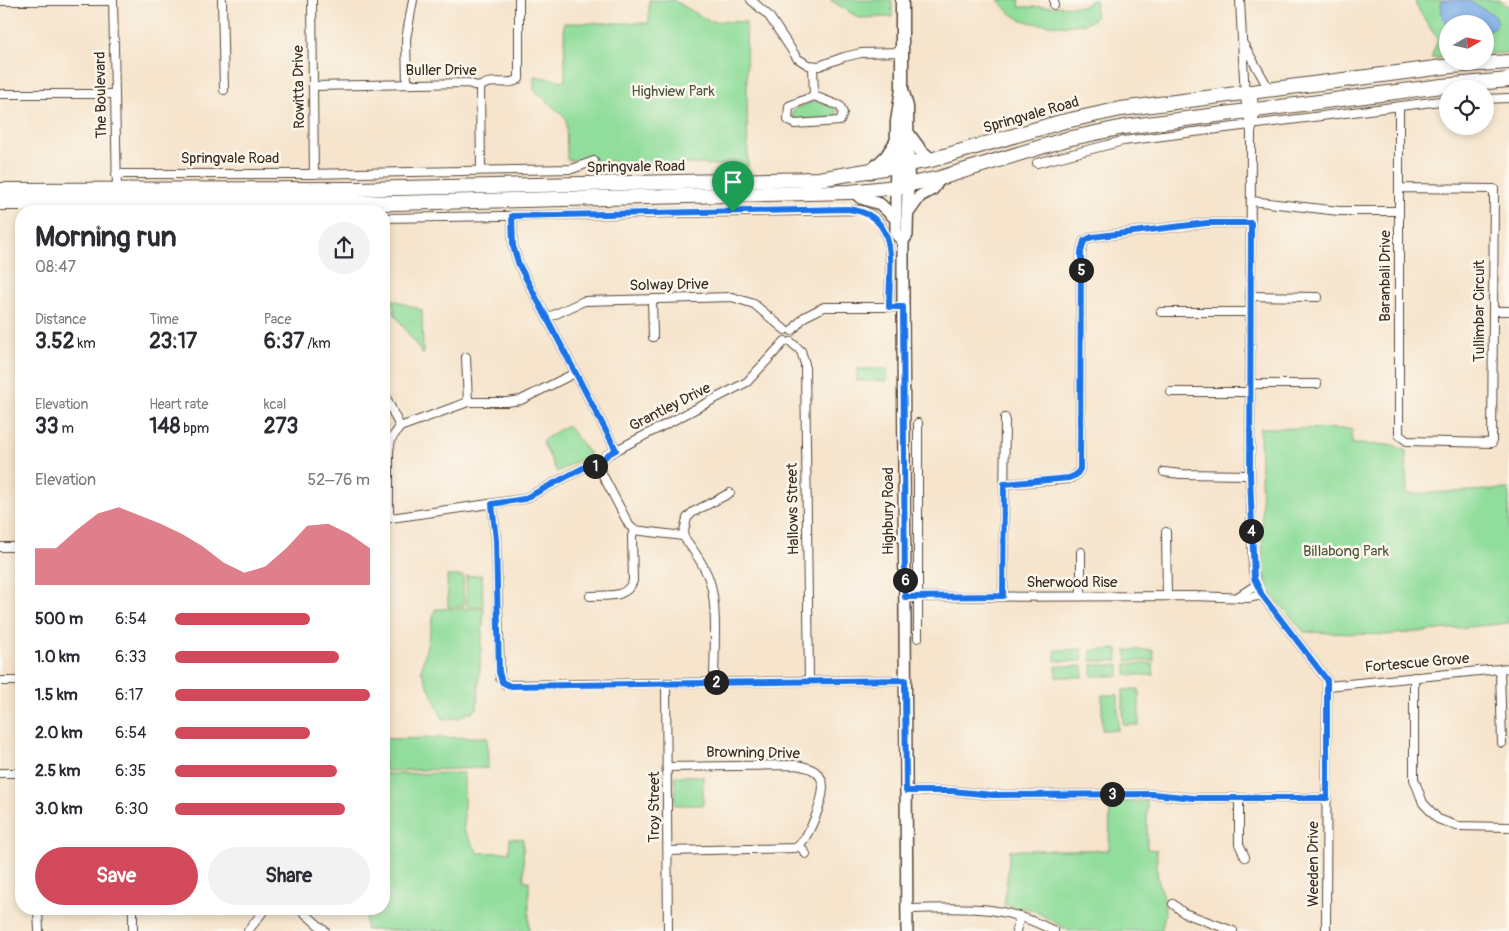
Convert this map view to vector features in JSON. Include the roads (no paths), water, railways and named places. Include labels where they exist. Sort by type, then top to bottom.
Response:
[{"type":"highway","name":"Springvale Road","points":[[1494,62],[1509,62]]},
{"type":"highway","points":[[1494,62],[1505,68],[1509,74]]},
{"type":"highway","name":"Springvale Road","points":[[0,190],[116,189],[228,204],[405,188],[799,180],[902,167],[1088,115],[1269,89],[1439,69]]},
{"type":"highway","name":"Springvale Road","points":[[161,205],[563,200],[854,192],[902,186],[940,178],[1091,134],[1124,127],[1461,84],[1509,80]]},
{"type":"highway","name":"Springvale Road","points":[[0,203],[15,205]]},
{"type":"main road","name":"Highbury Road","points":[[902,0],[902,89],[898,106],[896,142],[902,167]]},
{"type":"main road","name":"Highbury Road","points":[[902,89],[907,107],[907,132],[902,167],[902,186],[896,218],[896,234],[903,241]]},
{"type":"main road","points":[[907,132],[920,150],[932,160]]},
{"type":"main road","points":[[870,172],[886,157],[896,142]]},
{"type":"main road","points":[[908,214],[920,196],[933,188],[940,178]]},
{"type":"main road","name":"Highbury Road","points":[[902,186],[908,214],[907,235],[903,241],[907,931]]},
{"type":"main road","points":[[854,192],[861,198],[880,204],[896,218]]},
{"type":"street","points":[[0,1],[113,0]]},
{"type":"street","name":"The Boulevard","points":[[113,0],[116,189]]},
{"type":"street","points":[[222,0],[224,90]]},
{"type":"street","name":"Rowitta Drive","points":[[312,0],[314,174]]},
{"type":"street","points":[[407,84],[406,39],[413,0]]},
{"type":"street","name":"Buller Drive","points":[[313,86],[468,83],[480,87],[489,82],[514,82],[519,79],[519,0]]},
{"type":"street","points":[[750,0],[770,16],[797,58],[813,66],[855,54],[902,52]]},
{"type":"street","name":"Weeden Drive","points":[[1240,0],[1251,128],[1250,475],[1253,571],[1256,585],[1262,595],[1324,674],[1328,686],[1326,931]]},
{"type":"street","points":[[1244,45],[1269,89]]},
{"type":"street","points":[[813,66],[814,96]]},
{"type":"street","points":[[480,87],[481,170]]},
{"type":"street","points":[[0,94],[114,94]]},
{"type":"street","points":[[814,96],[840,106],[843,113],[840,121],[794,124],[788,120],[789,106],[814,96]]},
{"type":"street","points":[[1494,99],[1509,98]]},
{"type":"street","points":[[1037,163],[1116,142],[1251,128],[1439,101]]},
{"type":"street","name":"Baranbali Drive","points":[[1399,107],[1398,432],[1401,438],[1407,441]]},
{"type":"street","name":"Springvale Road","points":[[116,174],[314,174],[572,169],[594,161]]},
{"type":"street","points":[[404,172],[406,202]]},
{"type":"street","points":[[562,185],[563,215]]},
{"type":"street","name":"Tullimbar Circuit","points":[[1399,188],[1494,189],[1492,443],[1407,441]]},
{"type":"street","points":[[1251,202],[1339,211],[1399,211]]},
{"type":"street","points":[[390,218],[847,209],[863,211],[879,222],[889,243],[889,307]]},
{"type":"street","points":[[512,216],[513,246],[516,258],[616,450]]},
{"type":"street","points":[[1004,484],[1069,478],[1076,475],[1080,469],[1081,252],[1084,241],[1092,237],[1207,223],[1251,223]]},
{"type":"street","points":[[1250,296],[1318,297]]},
{"type":"street","points":[[652,299],[653,337]]},
{"type":"street","name":"Solway Drive","points":[[546,318],[584,301],[742,299],[757,306],[789,330]]},
{"type":"street","points":[[788,341],[794,338],[789,330],[804,317],[824,307],[903,307]]},
{"type":"street","points":[[1493,311],[1509,311]]},
{"type":"street","points":[[1161,312],[1250,312]]},
{"type":"street","name":"Grantley Drive","points":[[390,518],[524,499],[587,466],[598,466],[607,455],[748,382],[788,341]]},
{"type":"street","name":"Hallows Street","points":[[788,341],[801,351],[805,364],[808,681]]},
{"type":"street","points":[[466,357],[468,402]]},
{"type":"street","points":[[390,445],[391,439],[400,428],[468,402],[521,400],[575,373]]},
{"type":"street","points":[[1171,392],[1317,384]]},
{"type":"street","points":[[390,406],[400,428]]},
{"type":"street","points":[[1003,596],[1005,418]]},
{"type":"street","points":[[918,423],[918,638]]},
{"type":"street","points":[[598,466],[628,525],[634,530],[683,536]]},
{"type":"street","points":[[1164,472],[1250,475]]},
{"type":"street","points":[[714,682],[713,596],[710,581],[683,536],[686,518],[693,512],[730,493]]},
{"type":"street","points":[[492,504],[496,540],[499,672],[502,682],[510,686],[905,680]]},
{"type":"street","points":[[590,596],[622,594],[630,587],[633,581],[632,536],[634,530]]},
{"type":"street","points":[[1166,532],[1167,596]]},
{"type":"street","points":[[0,547],[15,547]]},
{"type":"street","points":[[1081,552],[1081,596]]},
{"type":"street","points":[[1239,596],[1256,585]]},
{"type":"street","name":"Sherwood Rise","points":[[905,597],[1239,596],[1248,598],[1262,595]]},
{"type":"street","points":[[1502,743],[1505,669]]},
{"type":"street","name":"Fortescue Grove","points":[[1328,686],[1505,669]]},
{"type":"street","points":[[1414,677],[1414,778],[1423,803],[1438,818],[1457,826],[1509,827]]},
{"type":"street","points":[[0,681],[15,681]]},
{"type":"street","name":"Troy Street","points":[[666,683],[668,931]]},
{"type":"street","name":"Browning Drive","points":[[667,767],[796,765],[812,769],[822,781],[824,791],[807,837],[800,846]]},
{"type":"street","points":[[0,773],[15,773]]},
{"type":"street","points":[[906,791],[952,791],[993,795],[1153,794],[1194,798],[1327,798]]},
{"type":"street","points":[[1238,798],[1239,844],[1245,856]]},
{"type":"street","points":[[668,851],[790,849],[800,846],[806,854]]},
{"type":"street","points":[[1173,904],[1184,913],[1233,931]]},
{"type":"street","points":[[907,909],[989,908],[1020,916],[1054,931]]},
{"type":"street","points":[[38,915],[39,931]]},
{"type":"street","points":[[133,915],[133,931]]},
{"type":"street","points":[[248,931],[260,915]]},
{"type":"street","points":[[307,915],[325,931]]},
{"type":"street","points":[[1016,931],[1020,916]]},
{"type":"water","points":[[1441,0],[1469,0],[1494,15],[1442,15]]},
{"type":"water","points":[[1494,15],[1497,18],[1497,24],[1494,29]]},
{"type":"park label","name":"Highview Park","points":[[673,91]]},
{"type":"park label","name":"Billabong Park","points":[[1346,551]]}]
